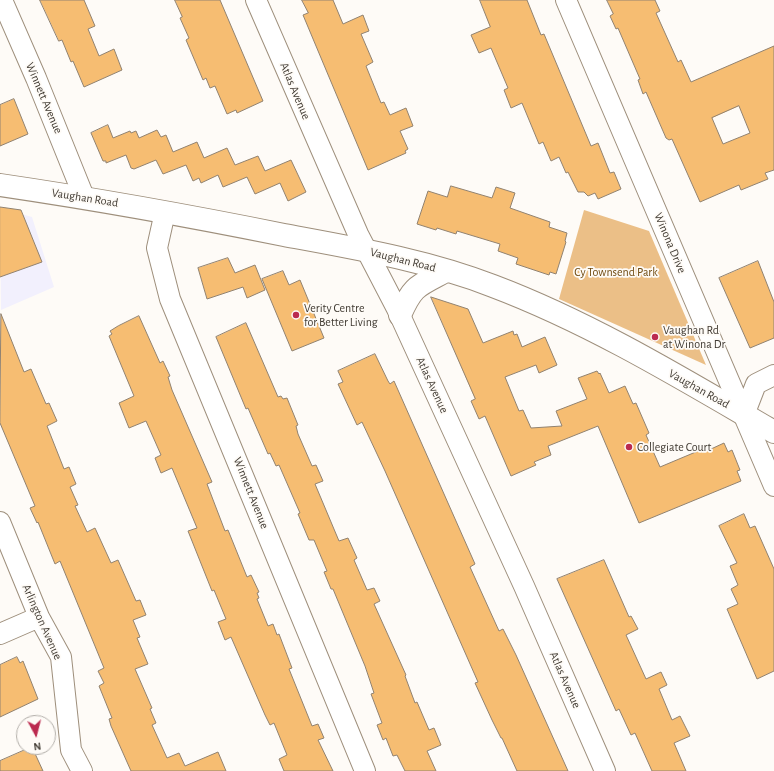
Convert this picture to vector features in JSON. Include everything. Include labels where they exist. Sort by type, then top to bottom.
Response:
[{"type":"street","name":"Winnett Avenue","points":[[2,0],[84,197]]},
{"type":"street","name":"Atlas Avenue","points":[[256,0],[366,251],[400,315],[527,593],[604,771]]},
{"type":"street","name":"Winona Drive","points":[[566,0],[774,486]]},
{"type":"street","name":"Vaughan Road","points":[[0,185],[84,197],[366,251],[446,271],[491,285],[564,316],[614,342],[774,432]]},
{"type":"street","name":"Winnett Avenue","points":[[165,212],[157,248],[170,299],[365,771]]},
{"type":"street","points":[[400,315],[408,296],[414,290],[446,271]]},
{"type":"street","points":[[744,415],[756,384],[774,375]]},
{"type":"street","name":"Arlington Avenue","points":[[0,522],[39,617],[61,657],[71,750],[82,771]]},
{"type":"street","points":[[0,634],[39,617]]},
{"type":"shaded area","points":[[0,208],[32,217],[54,287],[1,310]]},
{"type":"green space","name":"Cy Townsend Park","points":[[584,210],[649,231],[706,365],[559,299]]},
{"type":"building","points":[[40,0],[84,0],[95,26],[88,29],[99,56],[114,49],[122,70],[84,87],[73,61],[71,62],[62,40],[59,41]]},
{"type":"building","points":[[175,0],[220,0],[263,101],[237,113],[236,110],[227,114],[215,86],[210,88],[206,78],[203,80],[186,40],[189,38],[180,18],[182,17]]},
{"type":"building","points":[[302,0],[333,0],[343,24],[363,15],[369,31],[361,34],[373,62],[366,66],[381,103],[384,102],[390,115],[406,108],[413,126],[400,131],[408,149],[405,151],[406,153],[368,170],[303,15],[308,13]]},
{"type":"building","points":[[480,0],[527,0],[541,35],[544,34],[591,146],[598,143],[610,173],[614,172],[621,189],[598,199],[595,193],[588,196],[584,192],[578,192],[568,172],[566,173],[559,157],[551,161],[543,142],[539,144],[522,103],[511,108],[504,90],[508,88],[491,48],[479,53],[471,35],[490,27]]},
{"type":"building","points":[[607,0],[655,0],[660,11],[656,13],[678,62],[681,60],[691,82],[774,46],[774,170],[765,173],[768,179],[741,190],[739,185],[700,202],[672,139],[669,140],[666,138],[646,92],[643,94],[638,80],[640,79],[618,28],[616,29],[610,16],[613,14]],"holes":[[[739,106],[750,133],[723,144],[712,118]]]},
{"type":"building","points":[[14,99],[28,134],[0,146],[0,105]]},
{"type":"building","points":[[108,125],[113,138],[130,131],[131,133],[136,131],[139,138],[157,130],[161,137],[166,135],[173,152],[197,142],[204,158],[227,148],[235,165],[258,156],[265,171],[291,160],[306,192],[288,201],[280,183],[255,194],[247,177],[223,187],[218,175],[201,183],[199,178],[193,181],[186,165],[163,174],[156,160],[134,169],[131,168],[126,155],[106,163],[106,161],[103,161],[91,133]]},
{"type":"building","points":[[451,186],[492,198],[496,187],[515,193],[510,208],[550,222],[549,227],[567,233],[566,242],[556,274],[550,272],[549,275],[516,264],[518,258],[498,251],[500,244],[457,231],[456,234],[417,224],[428,191],[447,197]]},
{"type":"building","points":[[0,207],[21,210],[42,262],[0,277]]},
{"type":"building","points":[[228,258],[235,273],[255,265],[265,290],[247,298],[243,287],[207,299],[198,268]]},
{"type":"building","points":[[758,261],[774,302],[774,338],[750,348],[719,278]]},
{"type":"building","name":"Verity Centre for Better Living","points":[[283,271],[289,285],[300,280],[324,338],[292,351],[262,279]]},
{"type":"building","points":[[431,297],[468,309],[483,343],[513,331],[514,335],[517,334],[522,347],[545,337],[557,365],[539,373],[536,365],[505,377],[519,411],[523,410],[531,428],[562,426],[556,411],[587,399],[578,378],[597,371],[599,374],[600,373],[609,393],[625,386],[633,404],[636,403],[649,433],[646,435],[660,467],[710,446],[711,449],[724,443],[728,452],[732,450],[740,470],[737,471],[741,481],[639,523],[598,426],[548,446],[551,455],[534,462],[536,465],[511,476],[485,416],[479,419],[471,401],[475,399]]},
{"type":"building","points":[[1,314],[24,372],[31,369],[46,404],[49,403],[57,421],[47,426],[64,469],[69,467],[76,484],[70,487],[78,505],[75,506],[87,532],[95,528],[111,563],[118,560],[136,601],[140,600],[146,615],[133,620],[140,637],[137,638],[148,664],[135,669],[152,708],[150,709],[156,723],[152,725],[167,758],[179,753],[185,766],[218,752],[226,771],[131,771],[111,726],[109,719],[112,718],[99,686],[104,683],[98,671],[104,668],[60,561],[55,564],[38,522],[37,523],[30,508],[35,506],[0,423]]},
{"type":"building","points":[[139,316],[160,363],[163,361],[170,376],[168,377],[172,390],[212,482],[207,484],[225,531],[228,530],[247,577],[251,575],[259,592],[257,593],[259,598],[257,599],[268,626],[273,624],[277,635],[279,634],[292,668],[289,669],[312,726],[318,724],[324,738],[318,740],[333,771],[284,771],[279,759],[287,755],[274,723],[270,725],[231,637],[225,640],[218,622],[226,619],[214,590],[212,591],[188,531],[197,528],[172,468],[161,473],[155,458],[161,455],[146,421],[129,428],[119,403],[134,396],[109,336],[112,334],[110,331]]},
{"type":"building","points":[[246,323],[278,397],[281,396],[283,399],[287,398],[298,425],[296,426],[298,434],[312,466],[316,465],[323,481],[315,484],[339,541],[348,538],[357,558],[354,560],[367,590],[374,588],[380,601],[374,604],[406,675],[405,676],[415,703],[417,702],[429,730],[434,728],[441,745],[427,751],[436,771],[405,771],[397,755],[393,756],[386,738],[383,740],[377,725],[382,723],[371,694],[374,693],[365,666],[333,589],[331,589],[324,572],[327,571],[314,540],[309,540],[298,514],[300,513],[279,465],[276,466],[270,453],[268,454],[248,408],[246,409],[216,337]]},
{"type":"building","points":[[375,354],[390,384],[394,381],[475,564],[470,567],[499,631],[503,629],[516,655],[568,771],[517,771],[492,720],[475,683],[478,682],[385,471],[362,422],[357,425],[338,384],[343,382],[338,371]]},
{"type":"building","points":[[744,514],[750,528],[755,526],[774,569],[774,671],[757,679],[727,609],[738,604],[731,589],[738,585],[730,566],[737,563],[719,526]]},
{"type":"building","points":[[604,560],[629,617],[631,616],[638,629],[626,635],[646,679],[661,672],[667,685],[659,689],[672,720],[680,716],[690,736],[674,743],[686,771],[652,771],[635,733],[631,735],[619,709],[616,711],[557,579]]},
{"type":"building","points":[[17,657],[20,663],[23,661],[38,699],[0,717],[0,665]]},
{"type":"building","points":[[16,754],[36,755],[43,771],[0,771],[0,761]]},
{"type":"place","name":"Verity Centre for Better Living","points":[[296,315]]},
{"type":"place","name":"Vaughan Rd at Winona Dr","points":[[655,337]]},
{"type":"place","name":"Collegiate Court","points":[[629,447]]}]
